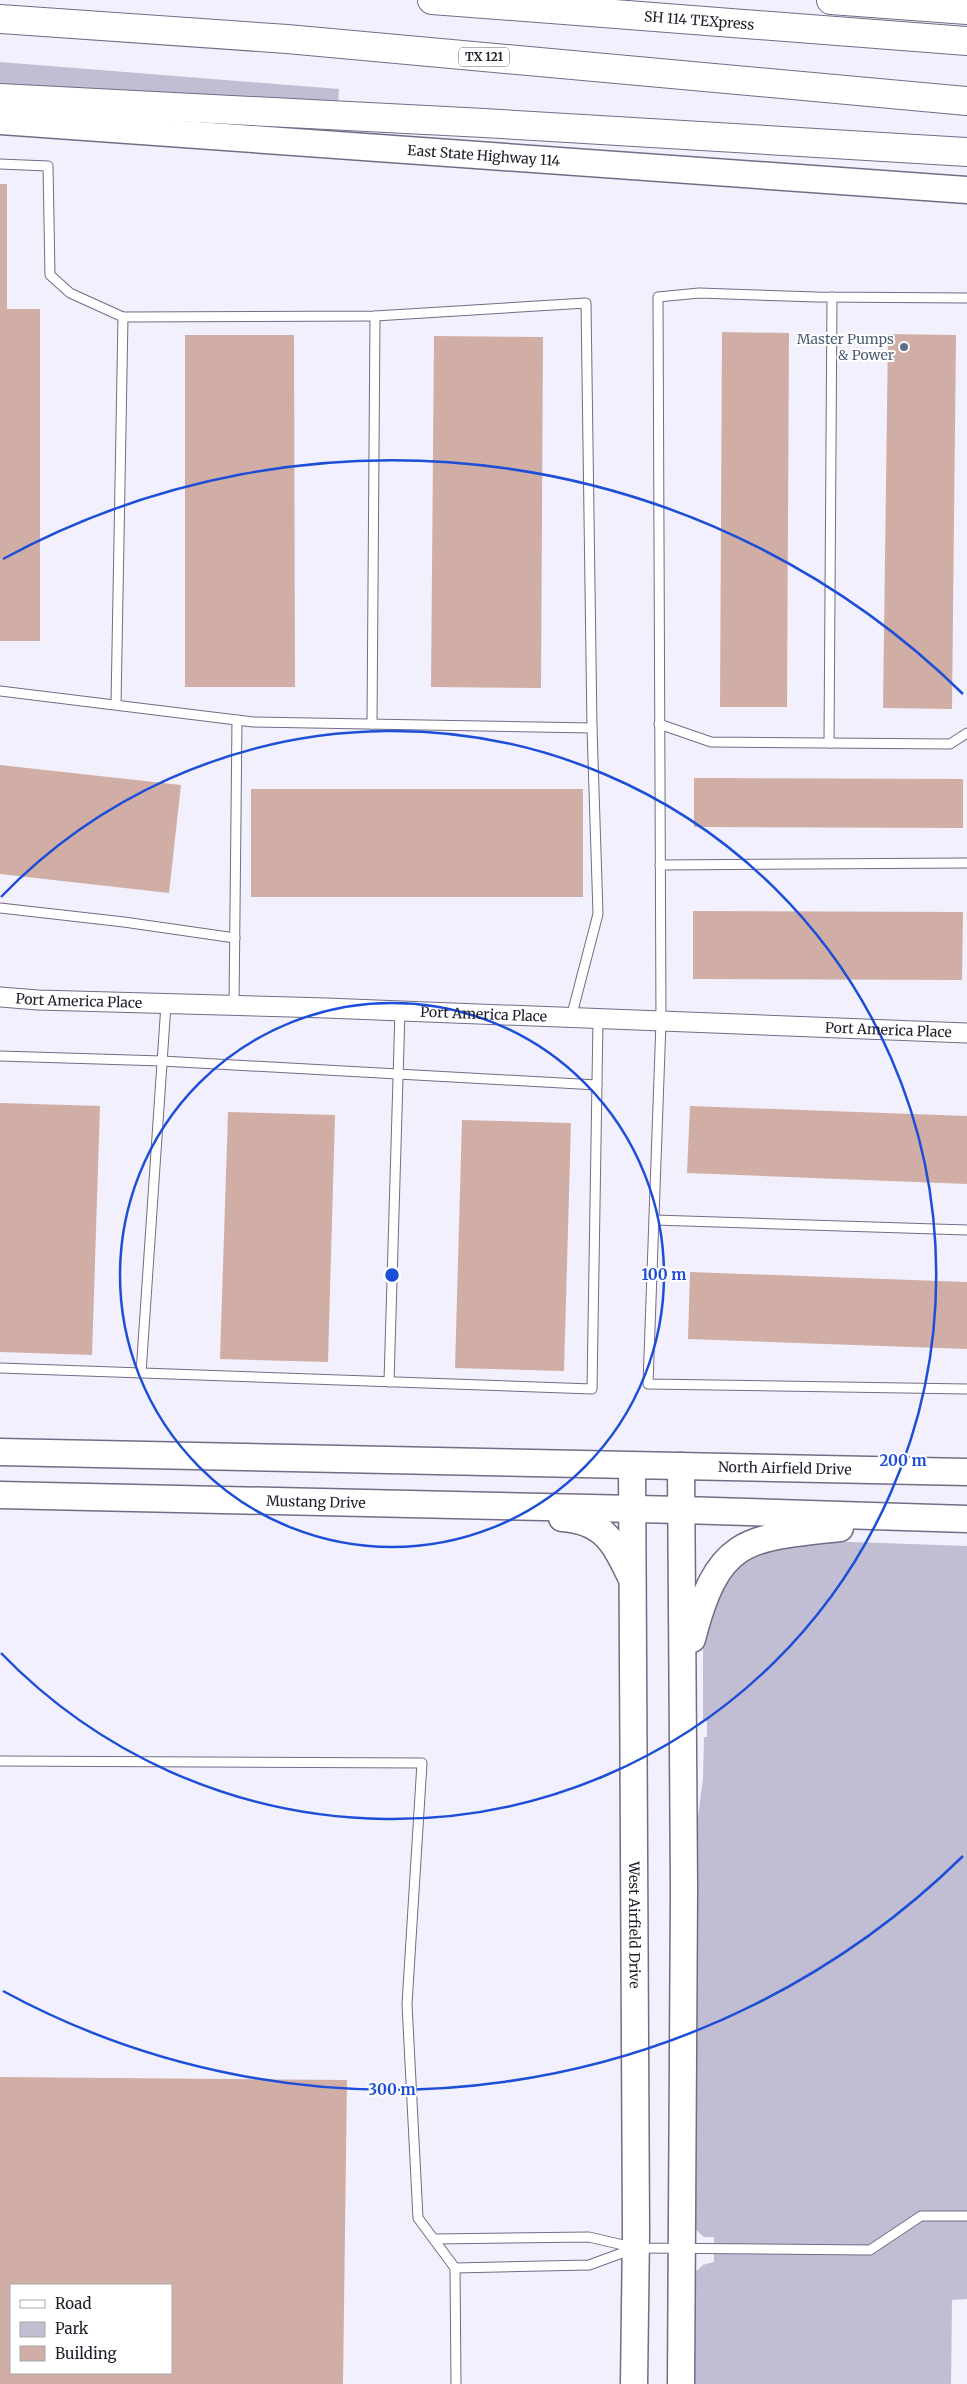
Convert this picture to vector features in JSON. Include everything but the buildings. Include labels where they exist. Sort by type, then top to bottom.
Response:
[{"type":"highway","name":"SH 114 TEXpress","points":[[432,0],[967,41]]},
{"type":"highway","points":[[831,0],[967,10]]},
{"type":"highway","name":"TX 121","points":[[0,19],[287,39],[967,101]]},
{"type":"highway","points":[[0,98],[465,122],[967,152]]},
{"type":"main road","name":"East State Highway 114","points":[[0,121],[967,190]]},
{"type":"main road","points":[[0,1452],[632,1466]]},
{"type":"main road","name":"North Airfield Drive","points":[[632,1466],[967,1472]]},
{"type":"main road","name":"West Airfield Drive","points":[[632,1466],[636,2248],[634,2384]]},
{"type":"main road","points":[[681,1466],[683,1674],[681,2384]]},
{"type":"main road","name":"Mustang Drive","points":[[0,1495],[632,1509]]},
{"type":"main road","points":[[379,1503],[578,1519],[601,1528],[617,1549],[632,1580]]},
{"type":"main road","points":[[632,1509],[959,1519]]},
{"type":"main road","points":[[683,1674],[700,1605],[713,1577],[731,1554],[757,1540],[781,1534],[959,1519]]},
{"type":"street","name":"Port America Place","points":[[0,996],[38,1000],[400,1011],[967,1033]]},
{"type":"lane","points":[[0,164],[48,166],[50,275],[70,293],[123,317],[375,316],[586,303],[592,728],[598,914],[570,1018]]},
{"type":"lane","points":[[967,298],[832,298],[699,293],[658,297],[660,1022],[648,1384],[967,1389]]},
{"type":"lane","points":[[829,743],[832,298]]},
{"type":"lane","points":[[372,724],[375,316]]},
{"type":"lane","points":[[116,705],[123,317]]},
{"type":"lane","points":[[0,691],[237,720],[592,728]]},
{"type":"lane","points":[[234,1006],[237,720]]},
{"type":"lane","points":[[659,724],[711,742],[950,744],[967,733]]},
{"type":"lane","points":[[660,865],[967,863]]},
{"type":"lane","points":[[0,908],[124,922],[235,938]]},
{"type":"lane","points":[[141,1373],[166,1004]]},
{"type":"lane","points":[[389,1382],[400,1011]]},
{"type":"lane","points":[[0,1368],[592,1389],[598,1020]]},
{"type":"lane","points":[[0,1056],[162,1061],[597,1085]]},
{"type":"lane","points":[[654,1220],[967,1230]]},
{"type":"lane","points":[[0,1761],[422,1763],[407,2004],[418,2218],[455,2268],[456,2384]]},
{"type":"lane","points":[[434,2239],[589,2237],[636,2248],[870,2250],[921,2216],[967,2216]]},
{"type":"lane","points":[[455,2268],[589,2266],[636,2248]]},
{"type":"green space","points":[[0,62],[339,89],[338,105],[0,90]]},
{"type":"green space","points":[[796,1540],[967,1546],[967,2299],[952,2300],[951,2384],[691,2384],[694,2273],[703,2265],[714,2262],[714,2237],[704,2237],[695,2229],[695,1841],[703,1778],[704,1737],[707,1737],[707,1721],[703,1721],[703,1631],[711,1604],[736,1569],[756,1553]]},
{"type":"place","name":"Master Pumps & Power","points":[[904,347]]}]
